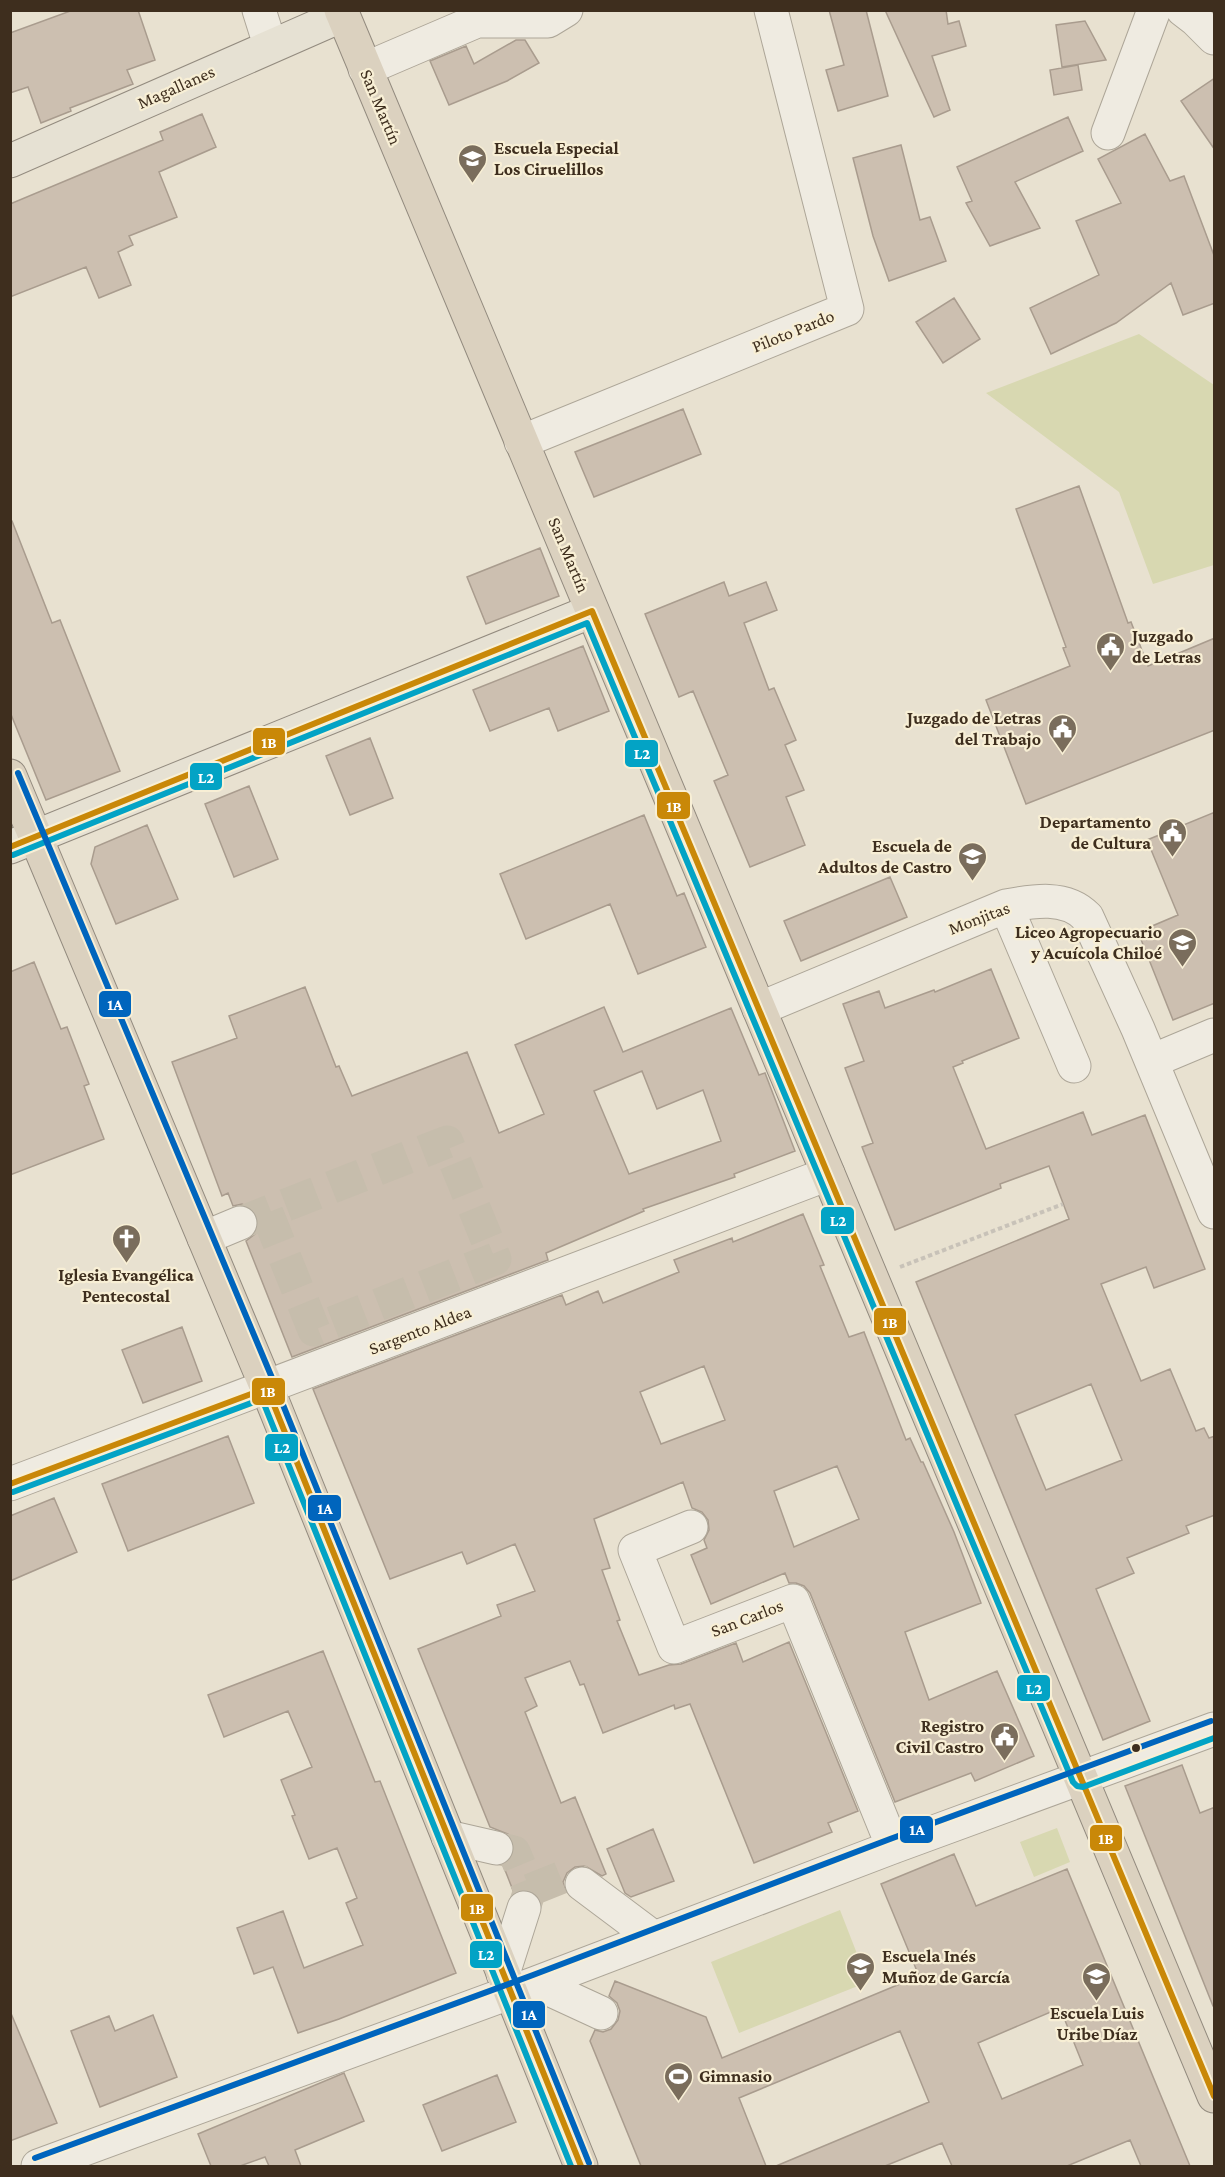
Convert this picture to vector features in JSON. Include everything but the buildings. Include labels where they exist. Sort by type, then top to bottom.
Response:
[{"type":"highway","name":"San Martín","points":[[342,13],[1215,2096]]},
{"type":"highway","points":[[10,776],[23,841],[204,1238],[448,1837],[517,1983],[581,2166]]},
{"type":"main road","name":"Magallanes","points":[[10,161],[342,13]]},
{"type":"main road","points":[[23,841],[592,611]]},
{"type":"street","points":[[259,10],[270,45]]},
{"type":"street","points":[[365,69],[477,21],[548,21],[566,10]]},
{"type":"street","name":"Piloto Pardo","points":[[521,442],[847,309],[771,10]]},
{"type":"street","points":[[1108,133],[1154,10]]},
{"type":"street","points":[[1183,10],[1215,38]]},
{"type":"street","name":"Monjitas","points":[[759,1009],[1006,906],[1046,900],[1070,905],[1087,917],[1152,1061],[1215,1212]]},
{"type":"street","points":[[1006,906],[1074,1066]]},
{"type":"street","points":[[1152,1061],[1215,1035]]},
{"type":"street","name":"Sargento Aldea","points":[[10,1484],[828,1174]]},
{"type":"street","points":[[204,1238],[240,1223]]},
{"type":"street","name":"San Carlos","points":[[691,1527],[634,1550],[674,1647],[793,1601],[893,1847]]},
{"type":"street","points":[[38,2166],[517,1983],[654,1938],[893,1847],[1215,1729]]},
{"type":"street","points":[[448,1837],[496,1848]]},
{"type":"street","points":[[582,1884],[654,1938]]},
{"type":"street","points":[[517,1983],[524,1908]]},
{"type":"street","points":[[517,1983],[602,2013]]},
{"type":"path","points":[[872,1278],[1063,1204]]},
{"type":"green space","points":[[1139,334],[1214,385],[1214,565],[1153,584],[1119,492],[986,393]]},
{"type":"green space","points":[[1057,1828],[1070,1862],[1034,1877],[1020,1842]]},
{"type":"green space","points":[[840,1910],[868,1982],[739,2033],[711,1962]]},
{"type":"tunnel","points":[[240,1223],[447,1142],[495,1259],[314,1330],[267,1213]]},
{"type":"tunnel","points":[[496,1848],[514,1852],[530,1890],[524,1908]]},
{"type":"tunnel","points":[[530,1890],[570,1874],[582,1884]]},
{"type":"transit line","name":"1B","points":[[10,847],[592,611],[1214,2096]]},
{"type":"transit line","name":"L2","points":[[13,855],[587,623],[1073,1782],[1083,1787],[1214,1738]]},
{"type":"transit line","name":"1A","points":[[18,773],[275,1385],[589,2163]]},
{"type":"transit line","name":"1B","points":[[10,1484],[267,1388],[581,2166]]},
{"type":"transit line","name":"L2","points":[[13,1492],[262,1399],[571,2166]]},
{"type":"transit line","name":"1A","points":[[35,2158],[533,1975],[890,1839],[1211,1721]]},
{"type":"place","name":"Escuela Especial Los Ciruelillos","points":[[473,184]]},
{"type":"place","name":"Juzgado de Letras","points":[[1111,672]]},
{"type":"place","name":"Juzgado de Letras del Trabajo","points":[[1062,754]]},
{"type":"place","name":"Departamento de Cultura","points":[[1172,858]]},
{"type":"place","name":"Escuela de Adultos de Castro","points":[[973,882]]},
{"type":"place","name":"Liceo Agropecuario y Acuícola Chiloé","points":[[1183,968]]},
{"type":"place","name":"Iglesia Evangélica Pentecostal","points":[[126,1264]]},
{"type":"place","name":"Registro Civil Castro","points":[[1005,1762]]},
{"type":"place","name":"Escuela Inés Muñoz de García","points":[[861,1992]]},
{"type":"place","name":"Escuela Luis Uribe Díaz","points":[[1097,2002]]},
{"type":"place","name":"Gimnasio","points":[[678,2102]]}]
